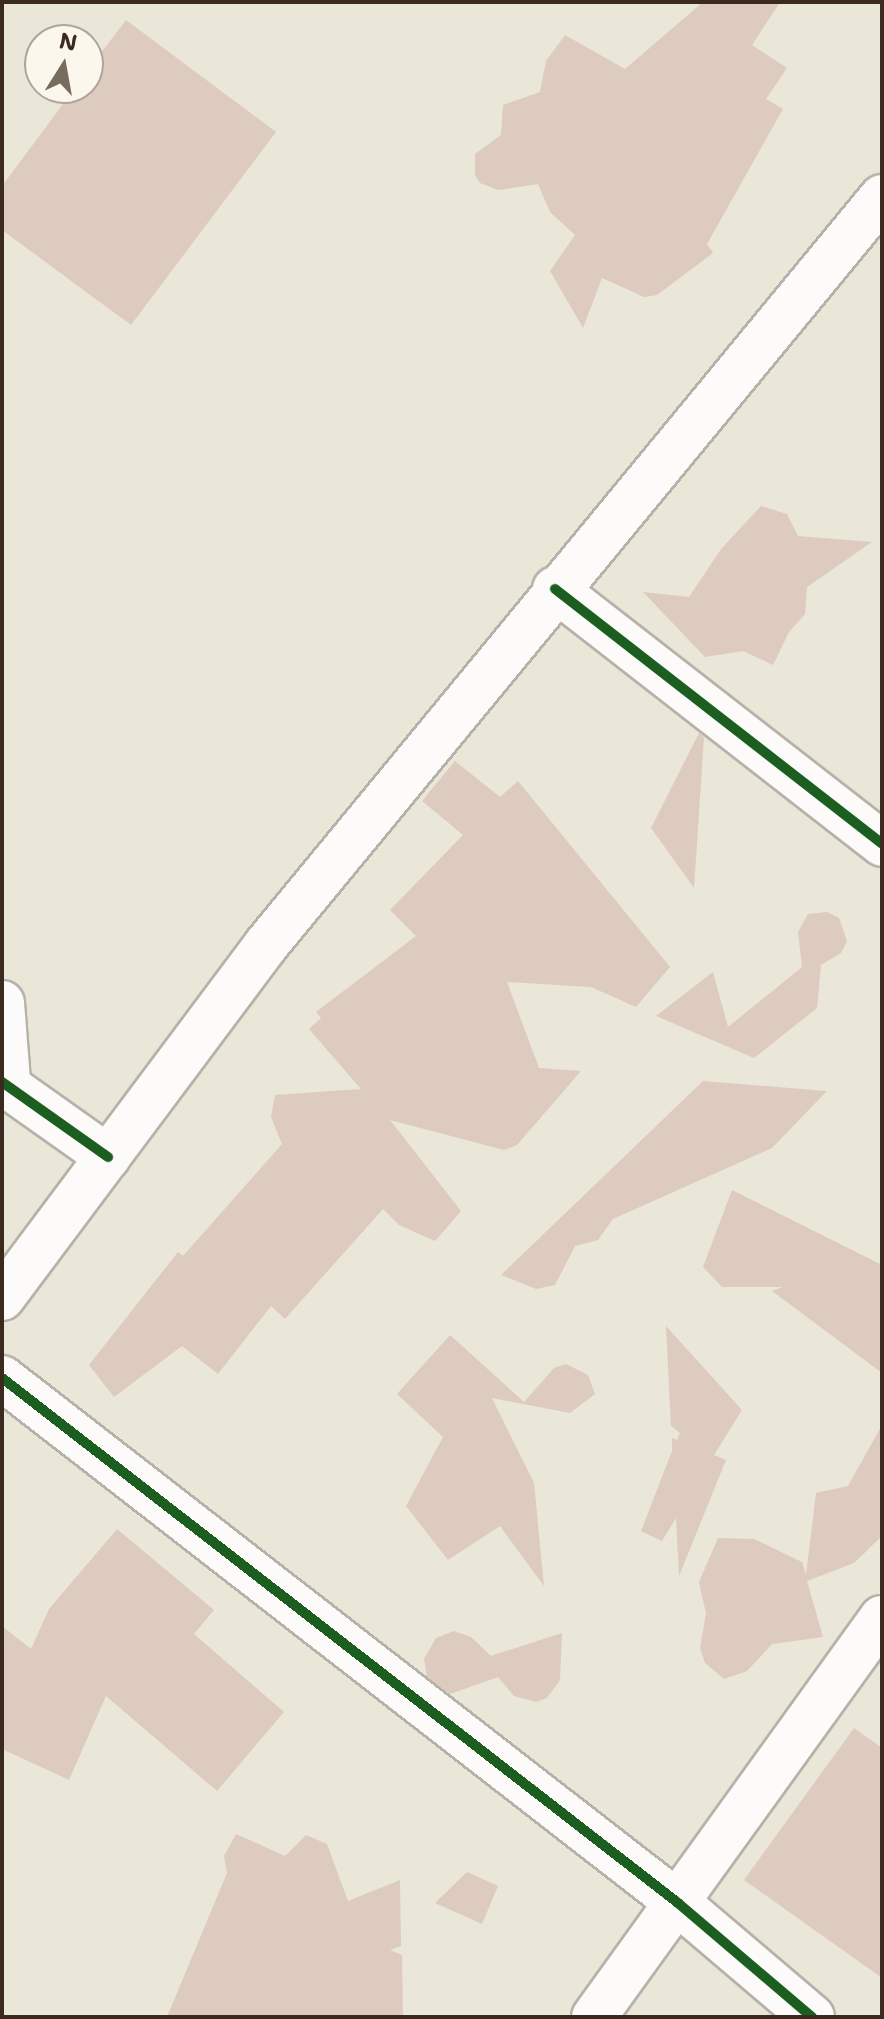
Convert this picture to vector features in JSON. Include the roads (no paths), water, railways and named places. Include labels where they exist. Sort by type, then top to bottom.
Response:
[{"type":"street","points":[[2,1298],[266,945],[555,589],[882,197]]},
{"type":"street","points":[[555,589],[882,844]]},
{"type":"street","points":[[2,1003],[5,1082],[108,1157]]},
{"type":"street","points":[[2,1378],[678,1903],[812,2017]]},
{"type":"street","points":[[594,2017],[882,1618]]}]
